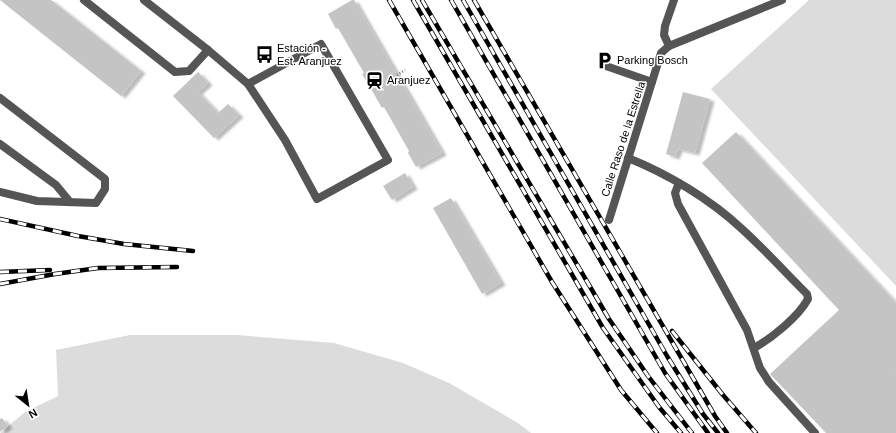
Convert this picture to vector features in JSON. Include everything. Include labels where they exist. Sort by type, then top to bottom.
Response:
[{"type":"street","points":[[84,0],[175,72],[189,70],[208,50]]},
{"type":"street","points":[[144,0],[208,50],[248,84],[285,140],[317,199],[388,160],[321,44],[248,84]]},
{"type":"street","points":[[674,0],[664,35],[669,46],[782,0]]},
{"type":"street","name":"Calle Raso de la Estrella","points":[[609,220],[662,53],[669,46]]},
{"type":"street","points":[[606,66],[652,82]]},
{"type":"street","points":[[0,98],[105,179],[106,189],[96,203],[37,201],[0,192]]},
{"type":"street","points":[[0,144],[56,185],[70,202]]},
{"type":"street","points":[[628,158],[653,168],[708,202],[741,228],[807,294],[808,299],[803,308],[766,341],[754,348]]},
{"type":"street","points":[[678,183],[675,193],[678,204],[747,330],[760,368],[769,382],[815,433]]},
{"type":"path","points":[[397,75],[405,70]]},
{"type":"shaded area","points":[[809,0],[896,0],[896,286],[711,89]]},
{"type":"shaded area","points":[[130,335],[237,335],[334,343],[403,363],[449,383],[518,423],[531,433],[0,433],[25,412],[58,396],[56,350]]},
{"type":"building","points":[[0,0],[51,0],[141,71],[121,96]]},
{"type":"building","points":[[354,0],[442,153],[416,167],[408,153],[409,151],[384,107],[382,108],[362,74],[364,73],[338,28],[336,29],[328,14]]},
{"type":"building","points":[[198,72],[208,83],[198,92],[218,113],[228,104],[239,115],[214,138],[173,96]]},
{"type":"building","points":[[683,92],[710,99],[695,153],[678,149],[675,157],[666,154]]},
{"type":"building","points":[[736,132],[896,303],[896,433],[826,433],[770,374],[839,310],[702,163]]},
{"type":"building","points":[[405,173],[413,187],[392,200],[383,186]]},
{"type":"building","points":[[451,198],[501,283],[482,294],[433,208]]},
{"type":"building","points":[[2,418],[8,426],[0,432],[0,419]]},
{"type":"railway","points":[[389,0],[552,282],[621,390],[657,433]]},
{"type":"railway","points":[[413,0],[603,328],[659,407],[681,433]]},
{"type":"railway","points":[[422,0],[609,319],[648,376],[692,433]]},
{"type":"railway","points":[[451,0],[665,373],[708,433]]},
{"type":"railway","points":[[463,0],[667,356],[703,414],[718,433]]},
{"type":"railway","points":[[474,0],[715,416],[727,433]]},
{"type":"railway","points":[[0,219],[78,236],[124,244],[193,251]]},
{"type":"railway","points":[[0,284],[98,268],[177,267]]},
{"type":"railway","points":[[0,272],[50,270]]},
{"type":"railway","points":[[672,331],[723,395],[756,433]]},
{"type":"place","name":"Estación - Est. Aranjuez","points":[[264,54]]},
{"type":"place","name":"Parking Bosch","points":[[604,60]]},
{"type":"place","name":"Aranjuez","points":[[374,80]]}]
